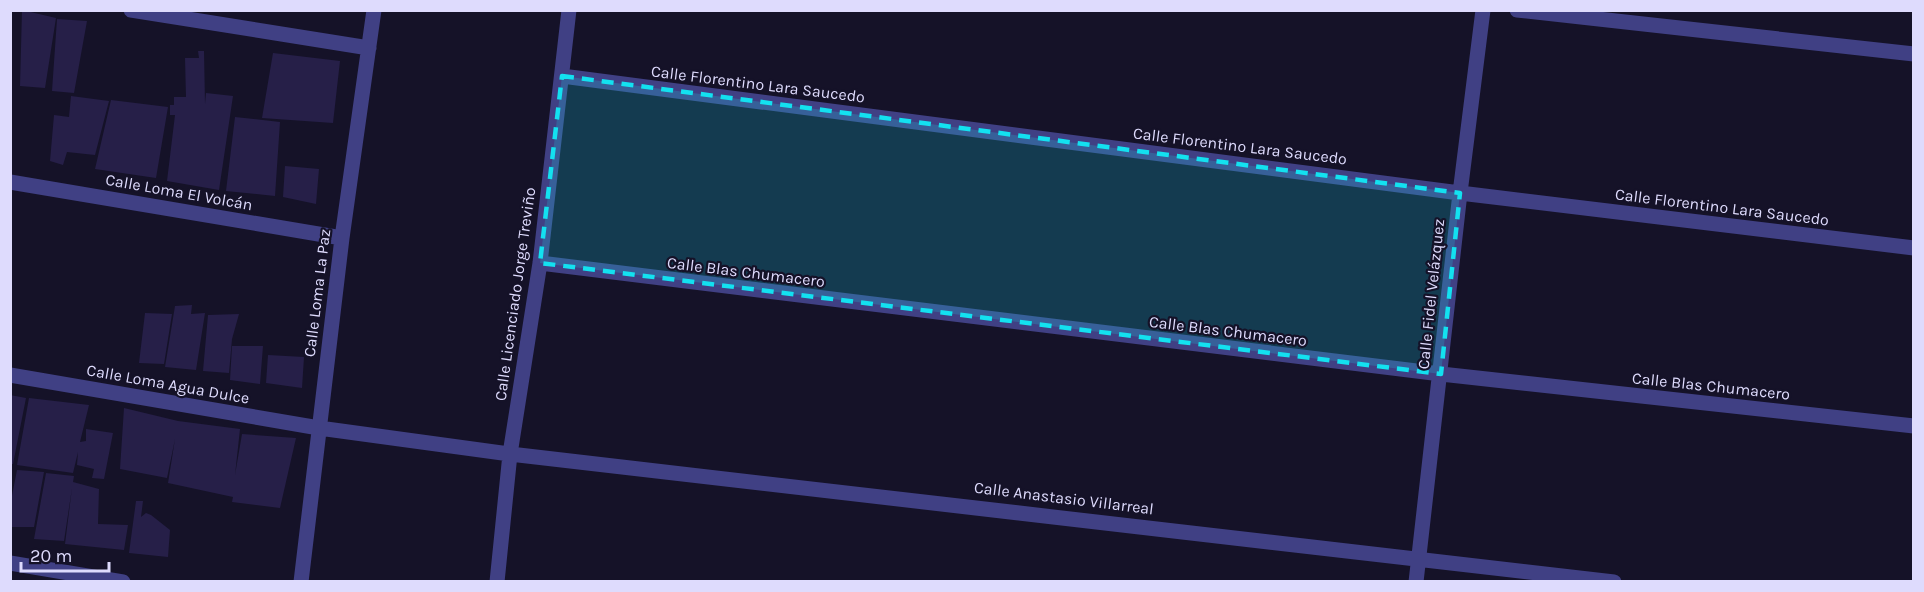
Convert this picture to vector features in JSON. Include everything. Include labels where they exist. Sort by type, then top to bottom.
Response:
[{"type":"street","points":[[131,10],[369,48]]},
{"type":"street","name":"Calle Loma La Paz","points":[[300,582],[342,238],[374,10]]},
{"type":"street","name":"Calle Licenciado Jorge Treviño","points":[[497,582],[510,454],[540,263],[569,10]]},
{"type":"street","name":"Calle Fidel Velázquez","points":[[1416,582],[1483,10]]},
{"type":"street","points":[[1516,10],[1914,54]]},
{"type":"street","name":"Calle Florentino Lara Saucedo","points":[[562,76],[1460,193],[1914,248]]},
{"type":"street","name":"Calle Loma El Volcán","points":[[10,182],[342,238]]},
{"type":"street","name":"Calle Blas Chumacero","points":[[540,263],[1441,374],[1914,426]]},
{"type":"street","name":"Calle Loma Agua Dulce","points":[[10,375],[319,428],[510,454]]},
{"type":"street","name":"Calle Anastasio Villarreal","points":[[510,454],[1419,557],[1614,582]]},
{"type":"street","points":[[10,563],[123,582]]},
{"type":"highlighted area","points":[[562,76],[1460,193],[1441,374],[540,263]]},
{"type":"building","points":[[22,10],[56,18],[45,88],[20,86]]},
{"type":"building","points":[[57,19],[87,21],[74,93],[52,91]]},
{"type":"building","points":[[198,51],[204,51],[205,104],[206,93],[233,96],[219,190],[167,181],[175,115],[170,115],[170,105],[174,105],[174,97],[186,97],[185,58],[199,58]]},
{"type":"building","points":[[273,53],[340,61],[333,123],[262,118]]},
{"type":"building","points":[[71,96],[109,101],[95,155],[67,152],[63,165],[50,161],[54,115],[69,117]]},
{"type":"building","points":[[111,100],[168,107],[156,178],[95,169]]},
{"type":"building","points":[[235,117],[280,122],[275,196],[226,191]]},
{"type":"building","points":[[285,166],[319,169],[316,204],[283,197]]},
{"type":"building","points":[[192,305],[191,314],[205,313],[196,370],[165,367],[175,306]]},
{"type":"building","points":[[145,313],[172,314],[164,364],[139,363]]},
{"type":"building","points":[[239,314],[232,339],[229,373],[203,371],[208,315]]},
{"type":"building","points":[[232,346],[263,346],[260,384],[230,380]]},
{"type":"building","points":[[268,355],[304,357],[302,388],[266,383]]},
{"type":"building","points":[[10,395],[26,398],[13,464],[10,464]]},
{"type":"building","points":[[29,398],[89,405],[80,442],[86,441],[86,429],[113,433],[104,479],[92,478],[94,469],[77,465],[78,452],[73,473],[17,465]]},
{"type":"building","points":[[124,408],[178,421],[240,429],[235,475],[242,434],[296,438],[280,508],[232,502],[233,497],[168,483],[175,439],[167,478],[120,469]]},
{"type":"building","points":[[17,470],[44,472],[34,527],[10,527],[10,506]]},
{"type":"building","points":[[46,473],[74,476],[73,482],[99,489],[98,524],[128,525],[124,550],[65,544],[72,488],[64,541],[34,539]]},
{"type":"building","points":[[136,501],[143,501],[141,517],[146,513],[151,515],[170,530],[168,557],[129,553]]}]
